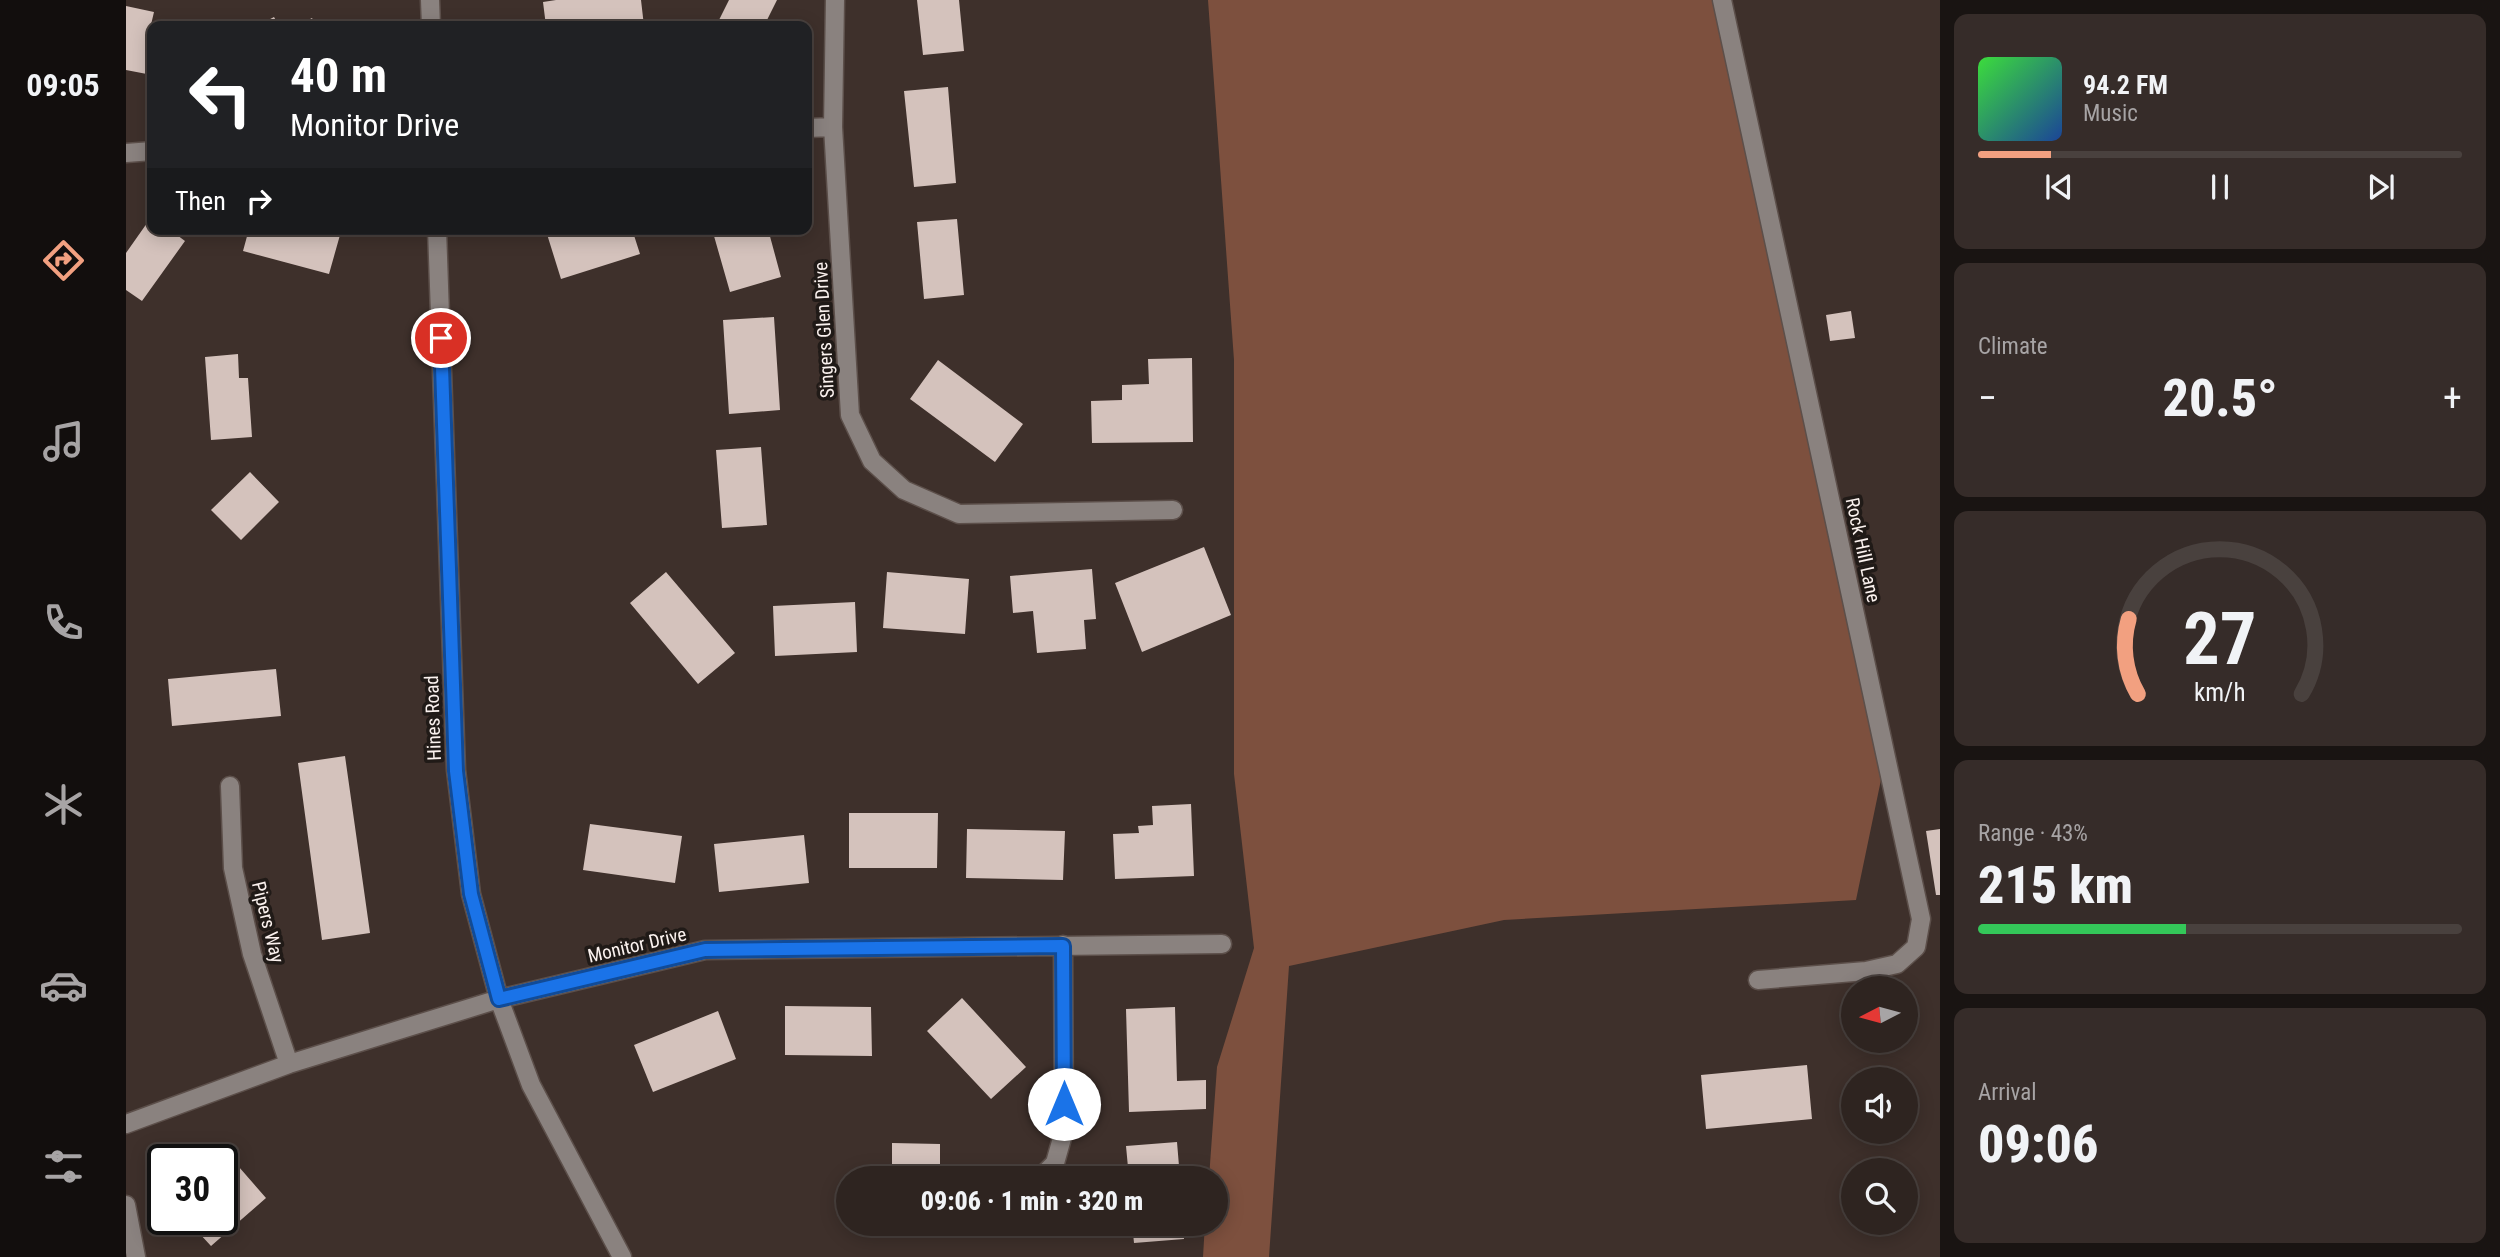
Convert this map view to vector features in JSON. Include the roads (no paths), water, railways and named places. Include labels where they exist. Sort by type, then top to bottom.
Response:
[{"type":"street","points":[[430,0],[431,21]]},
{"type":"street","name":"Singers Glen Drive","points":[[835,0],[833,127],[850,415],[872,461],[904,490],[958,514],[1173,510]]},
{"type":"street","name":"Rock Hill Lane","points":[[1722,0],[1921,919],[1916,947],[1897,964],[1866,971],[1758,980]]},
{"type":"street","points":[[812,128],[833,127]]},
{"type":"street","points":[[126,153],[147,152]]},
{"type":"street","name":"Hines Road","points":[[437,235],[456,771],[471,894],[499,999],[531,1085],[621,1257]]},
{"type":"street","name":"Pipers Way","points":[[230,786],[233,868],[251,954],[289,1064]]},
{"type":"street","name":"Monitor Drive","points":[[126,1124],[289,1064],[499,999],[705,950],[1222,944]]},
{"type":"street","points":[[1052,1166],[1065,1130],[1063,946]]},
{"type":"street","points":[[126,1205],[136,1257]]}]
